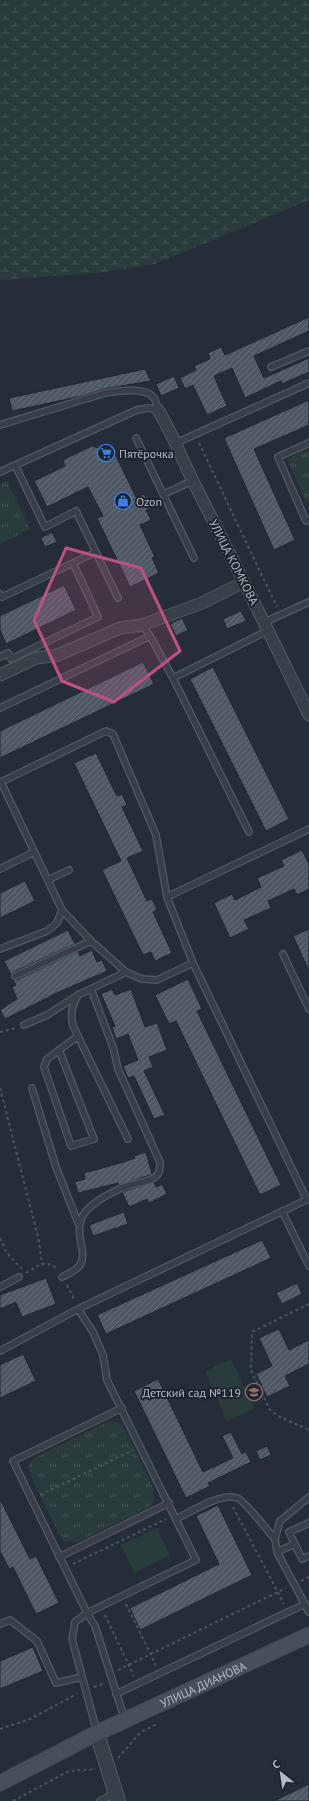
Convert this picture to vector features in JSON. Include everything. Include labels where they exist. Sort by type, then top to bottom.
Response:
[{"type":"main road","name":"УЛИЦА ДИАНОВА","points":[[0,1784],[98,1733],[309,1635]]},
{"type":"street","name":"УЛИЦА КОМКОВА","points":[[158,410],[176,443],[192,481],[267,626],[309,715]]},
{"type":"street","points":[[0,675],[36,658],[58,655],[120,628],[142,624],[202,603],[244,582]]},
{"type":"street","points":[[98,1733],[117,1797]]},
{"type":"lane","points":[[271,368],[309,351]]},
{"type":"lane","points":[[176,443],[309,383]]},
{"type":"lane","points":[[0,425],[105,393],[122,390],[147,393],[154,398],[158,410],[148,408],[137,410],[0,472]]},
{"type":"lane","points":[[136,438],[194,558]]},
{"type":"lane","points":[[309,443],[278,457],[306,521],[309,520]]},
{"type":"lane","points":[[15,465],[44,526],[76,511],[118,598]]},
{"type":"lane","points":[[164,494],[192,481]]},
{"type":"lane","points":[[0,594],[2,597],[96,552]]},
{"type":"lane","points":[[0,657],[8,653],[11,659],[98,616],[73,563]]},
{"type":"lane","points":[[173,678],[267,626],[281,615],[309,602]]},
{"type":"lane","points":[[142,624],[173,678],[249,832]]},
{"type":"lane","points":[[0,708],[150,636]]},
{"type":"lane","points":[[0,1351],[78,1309],[308,1199],[193,963],[167,898],[156,835],[113,734],[106,731],[0,782],[62,910],[91,941],[126,972],[142,979],[157,980],[193,963]]},
{"type":"lane","points":[[167,898],[309,829]]},
{"type":"lane","points":[[0,869],[34,852]]},
{"type":"lane","points":[[48,880],[69,870]]},
{"type":"lane","points":[[0,949],[47,931],[57,923],[62,910]]},
{"type":"lane","points":[[15,976],[91,941]]},
{"type":"lane","points":[[283,954],[309,1009]]},
{"type":"lane","points":[[24,1025],[47,1015],[78,995],[126,972]]},
{"type":"lane","points":[[79,1225],[89,1208],[104,1197],[125,1187],[153,1178],[158,1174],[160,1168],[160,1162],[118,1069],[113,1047],[91,989]]},
{"type":"lane","points":[[78,995],[72,1005],[70,1014],[78,1036],[128,1139]]},
{"type":"lane","points":[[60,1050],[94,1139],[71,1146],[44,1067],[47,1059],[78,1036]]},
{"type":"lane","points":[[32,1088],[56,1167],[79,1225],[82,1255],[81,1264],[76,1269],[62,1277]]},
{"type":"lane","points":[[282,1211],[309,1266]]},
{"type":"lane","points":[[0,1287],[19,1277]]},
{"type":"lane","points":[[78,1309],[93,1332],[103,1355],[107,1380],[141,1446],[196,1560],[100,1606],[75,1622],[72,1639],[98,1733]]},
{"type":"lane","points":[[122,1408],[13,1461],[87,1613],[95,1626],[125,1720]]},
{"type":"lane","points":[[175,1517],[218,1498],[227,1496],[239,1498],[274,1539],[277,1552],[309,1612]]},
{"type":"lane","points":[[274,1539],[280,1521],[309,1497]]},
{"type":"lane","points":[[59,1556],[169,1504]]},
{"type":"lane","points":[[309,1523],[289,1532],[302,1559],[309,1556]]},
{"type":"lane","points":[[277,1552],[295,1544]]},
{"type":"lane","points":[[116,1694],[304,1604]]},
{"type":"lane","points":[[0,1624],[10,1620],[37,1641],[56,1683],[82,1677]]},
{"type":"lane","points":[[100,1801],[117,1797]]},
{"type":"path","points":[[196,434],[281,615]]},
{"type":"path","points":[[0,1032],[24,1025]]},
{"type":"path","points":[[0,1088],[39,1241],[42,1264]]},
{"type":"path","points":[[0,1238],[6,1252],[26,1273]]},
{"type":"path","points":[[19,1277],[42,1264],[50,1264],[59,1270],[78,1309]]},
{"type":"path","points":[[309,1304],[252,1332],[250,1370],[270,1410],[278,1416],[309,1430]]},
{"type":"path","points":[[31,1499],[141,1446]]},
{"type":"path","points":[[227,1496],[288,1612]]},
{"type":"path","points":[[65,1568],[175,1517]]},
{"type":"path","points":[[110,1674],[309,1577]]},
{"type":"path","points":[[122,1596],[159,1673]]},
{"type":"path","points":[[100,1606],[138,1684]]},
{"type":"path","points":[[0,1729],[30,1719],[85,1690],[112,1681]]},
{"type":"path","points":[[13,1801],[70,1771],[97,1769],[117,1759],[141,1732],[157,1724]]},
{"type":"highlighted area","points":[[66,548],[141,568],[180,651],[114,702],[62,681],[34,620]]},
{"type":"green space","points":[[0,0],[309,0],[309,200],[155,264],[97,273],[0,280]]},
{"type":"green space","points":[[309,449],[309,501],[306,502],[287,459]]},
{"type":"green space","points":[[7,481],[30,529],[0,544],[0,484]]},
{"type":"green space","points":[[231,1359],[254,1409],[227,1421],[205,1371]]},
{"type":"green space","points":[[115,1421],[124,1428],[154,1490],[154,1500],[148,1508],[77,1542],[65,1542],[60,1536],[30,1474],[30,1464],[36,1457],[107,1422]]},
{"type":"green space","points":[[157,1528],[170,1555],[134,1573],[121,1545]]},
{"type":"building","points":[[309,317],[309,331],[254,356],[264,378],[309,358],[309,372],[282,384],[281,381],[245,398],[232,368],[214,376],[227,406],[207,415],[193,385],[185,389],[180,378],[196,370],[194,366],[210,359],[208,353],[221,347],[225,355]]},
{"type":"building","points":[[145,369],[151,381],[104,389],[82,396],[12,411],[9,398]]},
{"type":"building","points":[[174,376],[179,388],[161,396],[156,384]]},
{"type":"building","points":[[309,400],[309,425],[254,449],[295,540],[274,550],[224,438]]},
{"type":"building","points":[[92,446],[115,454],[136,497],[144,494],[151,508],[146,510],[151,520],[140,525],[155,557],[152,558],[159,573],[130,587],[97,518],[103,516],[88,487],[47,507],[34,481],[65,466],[63,460]]},
{"type":"building","points":[[52,532],[57,542],[45,547],[41,538]]},
{"type":"building","points":[[64,585],[76,610],[6,644],[0,630],[0,616]]},
{"type":"building","points":[[241,611],[246,621],[227,629],[223,619]]},
{"type":"building","points":[[182,618],[188,630],[176,636],[170,624]]},
{"type":"building","points":[[143,662],[154,684],[0,758],[0,731]]},
{"type":"building","points":[[213,667],[289,819],[266,831],[190,679]]},
{"type":"building","points":[[96,753],[117,796],[122,794],[127,805],[122,807],[143,851],[127,858],[147,901],[152,899],[157,910],[153,912],[172,953],[155,961],[151,952],[143,955],[102,870],[121,861],[74,763]]},
{"type":"building","points":[[302,850],[309,864],[309,889],[297,895],[294,889],[268,901],[271,908],[244,920],[249,929],[230,938],[214,903],[232,894],[235,900],[261,887],[257,878],[284,866],[281,860]]},
{"type":"building","points":[[25,881],[35,901],[0,918],[0,893]]},
{"type":"building","points":[[309,929],[309,971],[293,936]]},
{"type":"building","points":[[68,930],[75,944],[13,972],[11,975],[4,961]]},
{"type":"building","points":[[92,950],[97,962],[102,960],[107,971],[61,991],[5,1019],[0,1010],[17,999],[12,987],[16,985],[13,980],[17,980],[78,951],[80,956]]},
{"type":"building","points":[[188,979],[202,1009],[197,1011],[281,1185],[260,1195],[176,1021],[169,1024],[155,995]]},
{"type":"building","points":[[112,989],[115,995],[131,989],[145,1027],[157,1023],[167,1050],[149,1057],[153,1067],[144,1071],[165,1115],[154,1119],[134,1076],[128,1078],[123,1066],[138,1060],[128,1034],[116,1039],[112,1027],[115,1026],[101,994]]},
{"type":"building","points":[[146,1152],[152,1174],[119,1185],[118,1183],[78,1193],[75,1182],[85,1179],[84,1173],[124,1162],[135,1158],[134,1156]]},
{"type":"building","points":[[154,1182],[156,1187],[162,1184],[167,1194],[149,1203],[147,1199],[129,1207],[122,1192]]},
{"type":"building","points":[[124,1212],[128,1224],[93,1236],[89,1225]]},
{"type":"building","points":[[262,1240],[271,1258],[106,1334],[97,1315]]},
{"type":"building","points":[[46,1278],[56,1304],[22,1317],[16,1302],[0,1309],[0,1295]]},
{"type":"building","points":[[297,1283],[302,1294],[282,1304],[276,1293]]},
{"type":"building","points":[[279,1329],[289,1350],[309,1340],[309,1364],[285,1376],[290,1386],[267,1397],[256,1374],[272,1366],[259,1338]]},
{"type":"building","points":[[23,1354],[36,1381],[0,1398],[0,1365]]},
{"type":"building","points":[[158,1379],[203,1472],[233,1458],[222,1436],[231,1432],[242,1454],[246,1452],[251,1462],[208,1483],[210,1486],[186,1498],[134,1391]]},
{"type":"building","points":[[267,1446],[271,1455],[260,1460],[256,1451]]},
{"type":"building","points":[[0,1499],[30,1559],[36,1556],[59,1603],[36,1614],[13,1567],[9,1569],[0,1551]]},
{"type":"building","points":[[218,1505],[252,1575],[140,1630],[130,1608],[219,1564],[196,1516]]},
{"type":"building","points":[[33,1647],[43,1671],[0,1689],[0,1661]]},
{"type":"building","points":[[309,1784],[309,1801],[274,1801]]},
{"type":"place","name":"Пятёрочка","points":[[106,453]]},
{"type":"place","name":"Ozon","points":[[123,501]]},
{"type":"place","name":"Детский сад №119","points":[[254,1392]]}]
